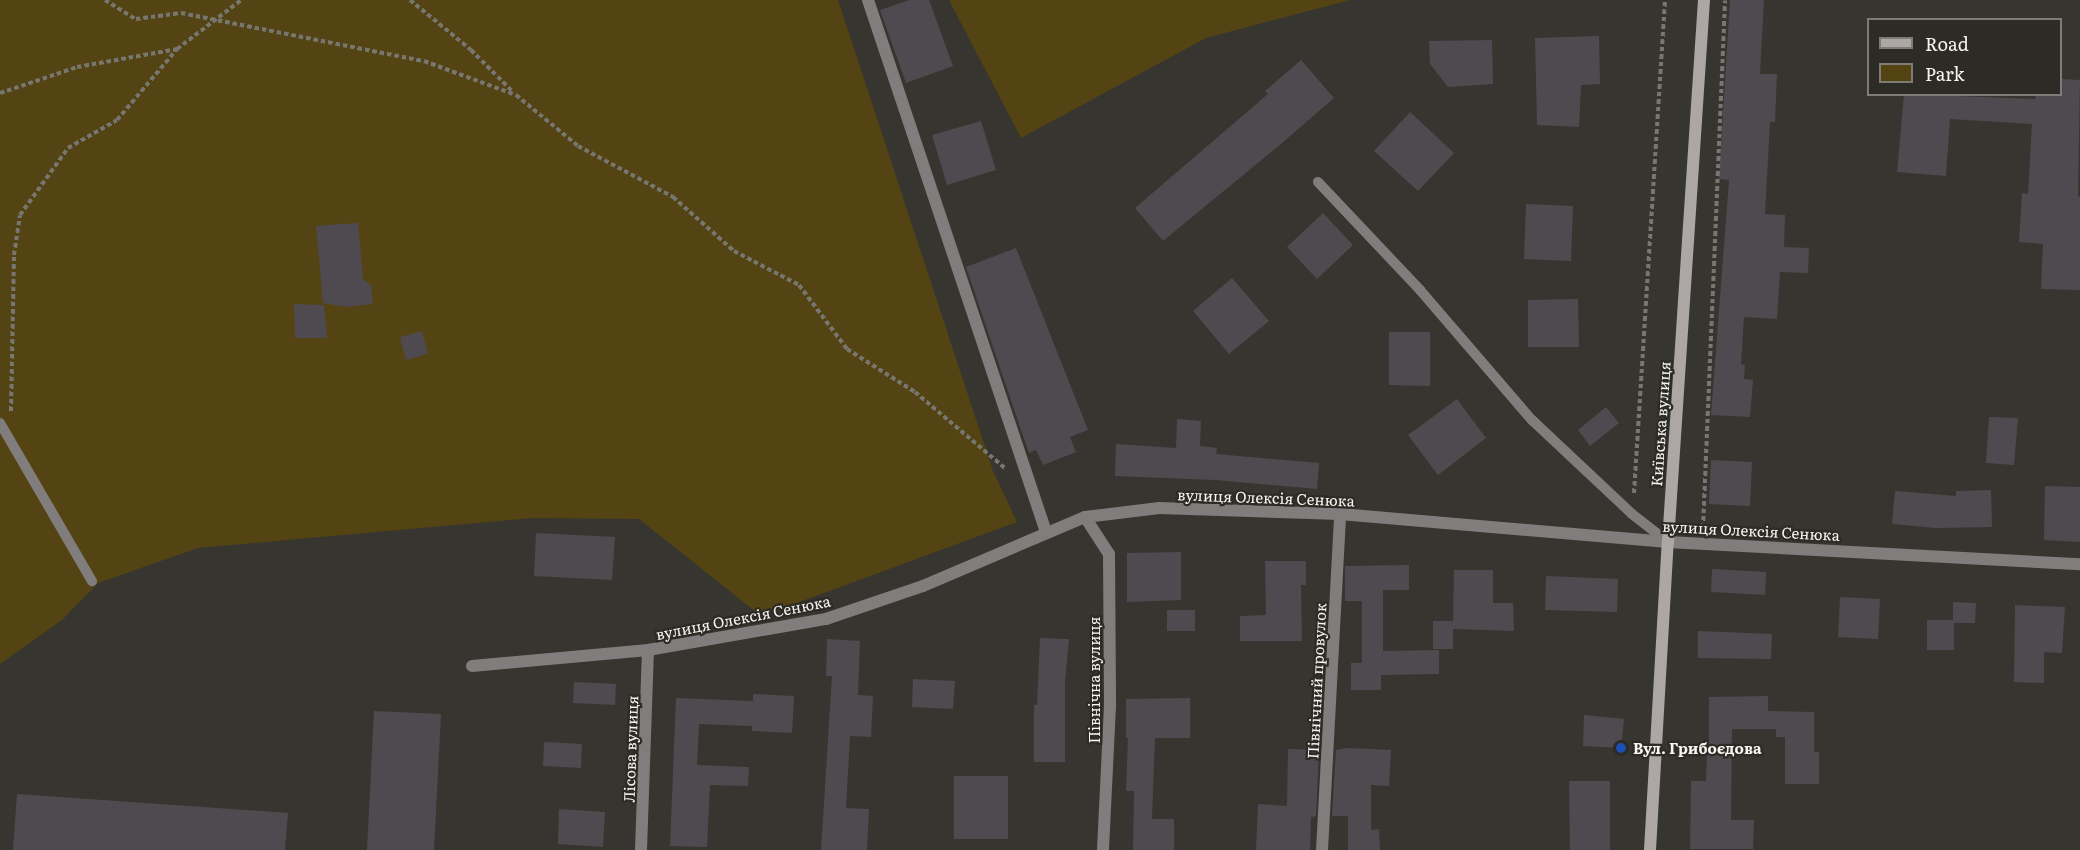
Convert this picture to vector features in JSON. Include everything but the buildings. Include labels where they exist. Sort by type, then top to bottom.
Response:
[{"type":"main road","name":"Київська вулиця","points":[[1650,850],[1704,0]]},
{"type":"street","points":[[868,0],[1046,532]]},
{"type":"street","name":"вулиця Олексія Сенюка","points":[[472,666],[648,650],[826,619],[923,586],[1085,517],[1159,508],[1340,514],[1668,542],[2080,564]]},
{"type":"street","name":"Північний провулок","points":[[1322,850],[1340,514]]},
{"type":"street","name":"Північна вулиця","points":[[1085,517],[1109,554],[1110,706],[1103,850]]},
{"type":"street","name":"Лісова вулиця","points":[[641,850],[648,650]]},
{"type":"lane","points":[[1318,182],[1420,290],[1532,420],[1632,514],[1668,542]]},
{"type":"lane","points":[[0,423],[92,581]]},
{"type":"path","points":[[105,0],[136,19],[181,13],[424,61],[516,95]]},
{"type":"path","points":[[10,442],[14,255],[20,215],[68,148],[117,120],[177,49],[241,0]]},
{"type":"path","points":[[410,0],[471,50],[516,95],[578,147],[673,197],[734,251],[799,285],[847,349],[915,392],[976,446],[1032,488]]},
{"type":"path","points":[[1632,514],[1665,0]]},
{"type":"path","points":[[1702,544],[1725,0]]},
{"type":"path","points":[[0,93],[77,67],[177,49]]},
{"type":"green space","points":[[0,0],[838,0],[993,471],[1017,522],[761,616],[639,519],[532,518],[198,548],[98,583],[62,620],[0,664]]},
{"type":"green space","points":[[949,0],[1350,0],[1206,38],[1021,138]]},
{"type":"place","name":"Вул. Грибоєдова","points":[[1621,748]]}]
